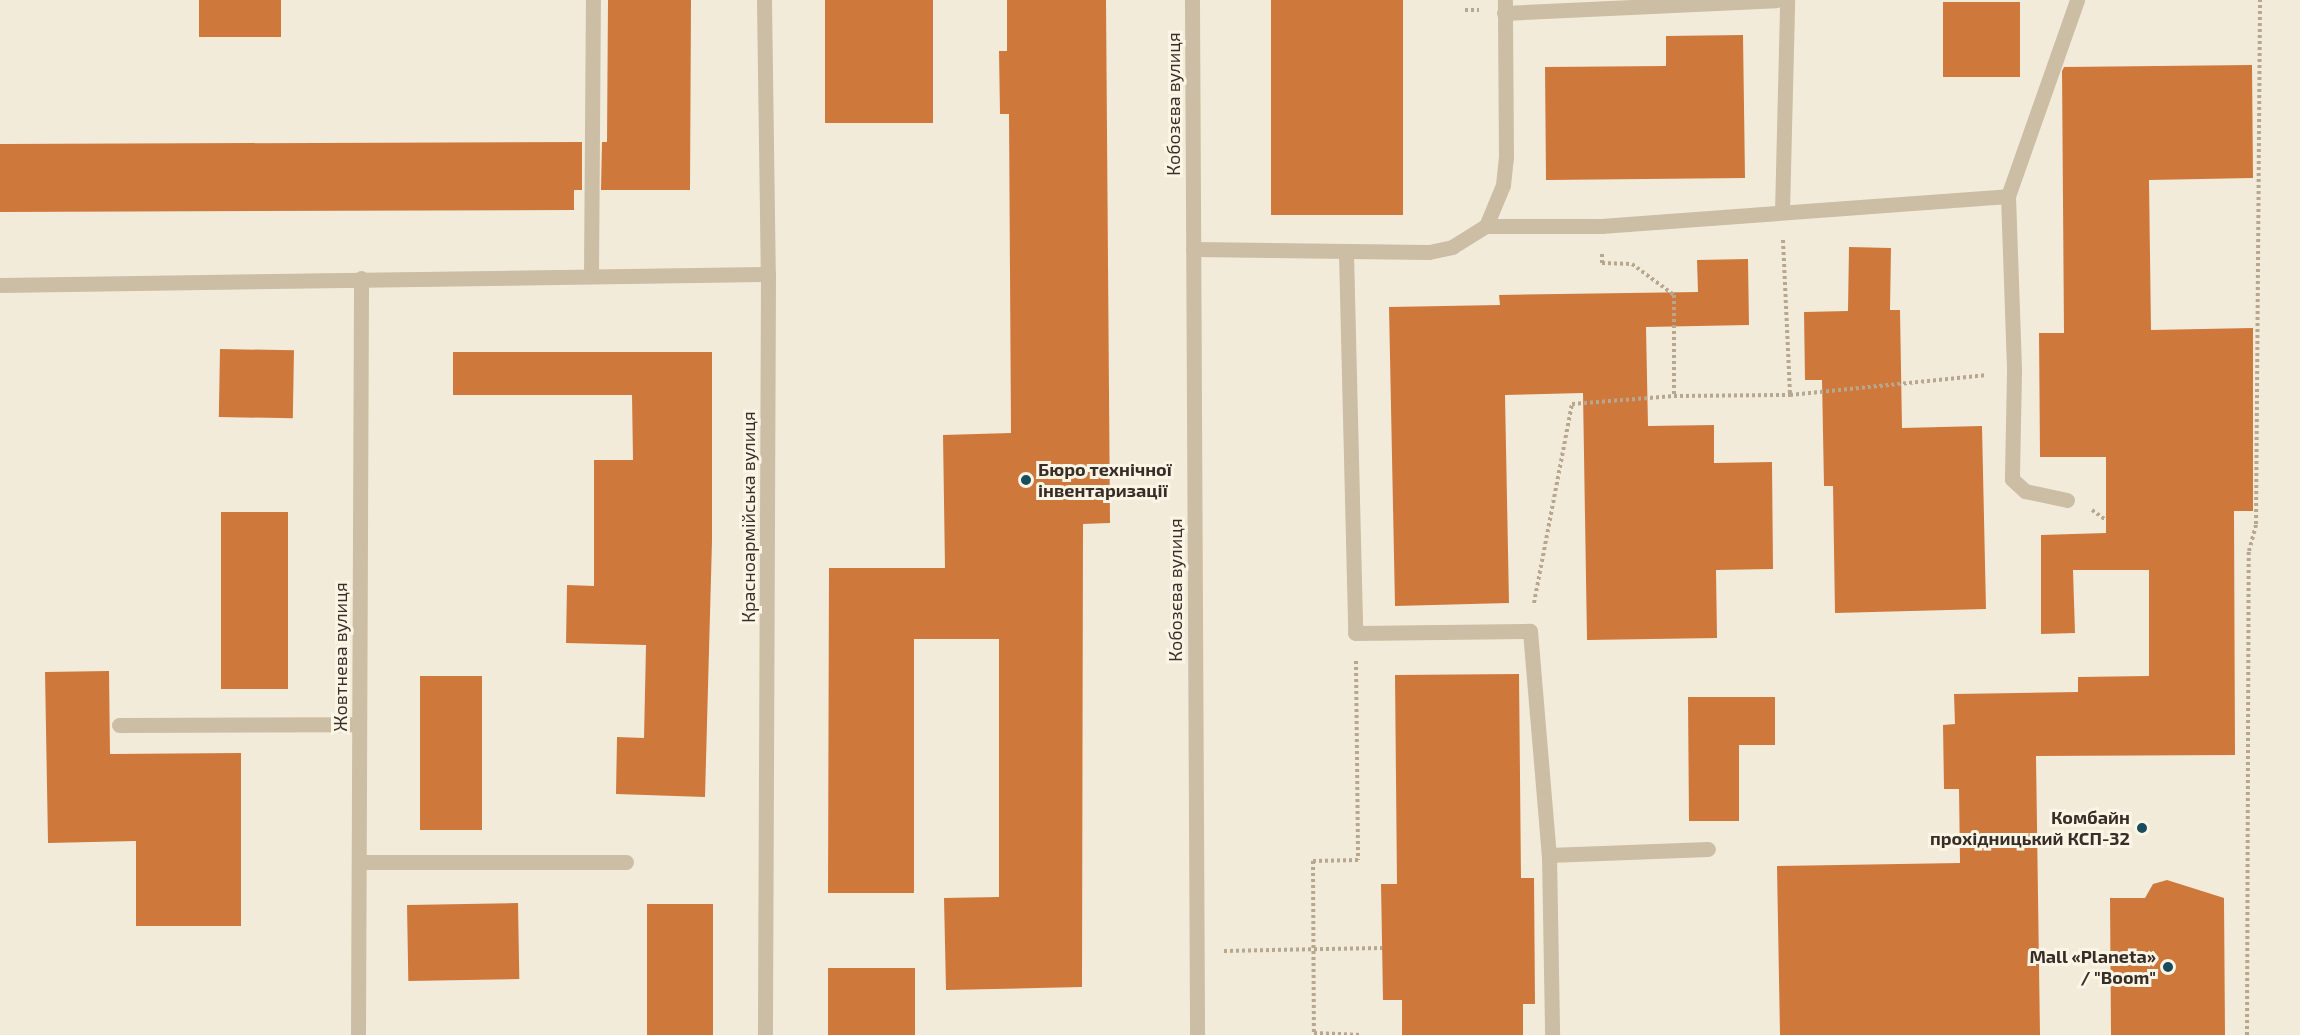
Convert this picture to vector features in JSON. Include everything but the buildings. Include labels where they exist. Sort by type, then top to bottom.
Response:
[{"type":"street","points":[[591,276],[593,0]]},
{"type":"street","name":"Красноармійська вулиця","points":[[764,0],[768,274],[765,1035]]},
{"type":"street","name":"Кобозєва вулиця","points":[[1192,0],[1197,1035]]},
{"type":"street","points":[[1486,226],[1503,185],[1506,158],[1504,6],[1776,0]]},
{"type":"street","points":[[1782,212],[1787,0]]},
{"type":"street","points":[[2067,500],[2025,491],[2012,478],[2014,372],[2008,196],[2077,0]]},
{"type":"street","points":[[1193,249],[1346,253],[1429,252],[1452,247],[1486,226],[1601,226],[2008,196]]},
{"type":"street","points":[[1346,253],[1355,633],[1530,631],[1549,855],[1551,1035]]},
{"type":"street","points":[[0,285],[362,278],[768,274]]},
{"type":"street","name":"Жовтнева вулиця","points":[[358,1035],[362,278]]},
{"type":"street","points":[[119,725],[359,724]]},
{"type":"street","points":[[1549,855],[1708,849]]},
{"type":"street","points":[[359,862],[626,862]]},
{"type":"path","points":[[2247,1035],[2249,551],[2256,524],[2260,0]]},
{"type":"path","points":[[1782,212],[1790,395]]},
{"type":"path","points":[[1632,264],[1674,295],[1674,396]]},
{"type":"path","points":[[1530,631],[1568,411],[1580,402],[1674,396],[1790,395],[2014,372]]},
{"type":"path","points":[[1355,633],[1358,860],[1312,861],[1314,1033],[1362,1035]]},
{"type":"path","points":[[1196,951],[1382,948]]},
{"type":"place","name":"Бюро технічної інвентаризації","points":[[1026,480]]},
{"type":"place","name":"Комбайн прохідницький КСП-32","points":[[2142,828]]},
{"type":"place","name":"Mall «Planeta» / \"Boom\"","points":[[2168,967]]}]
